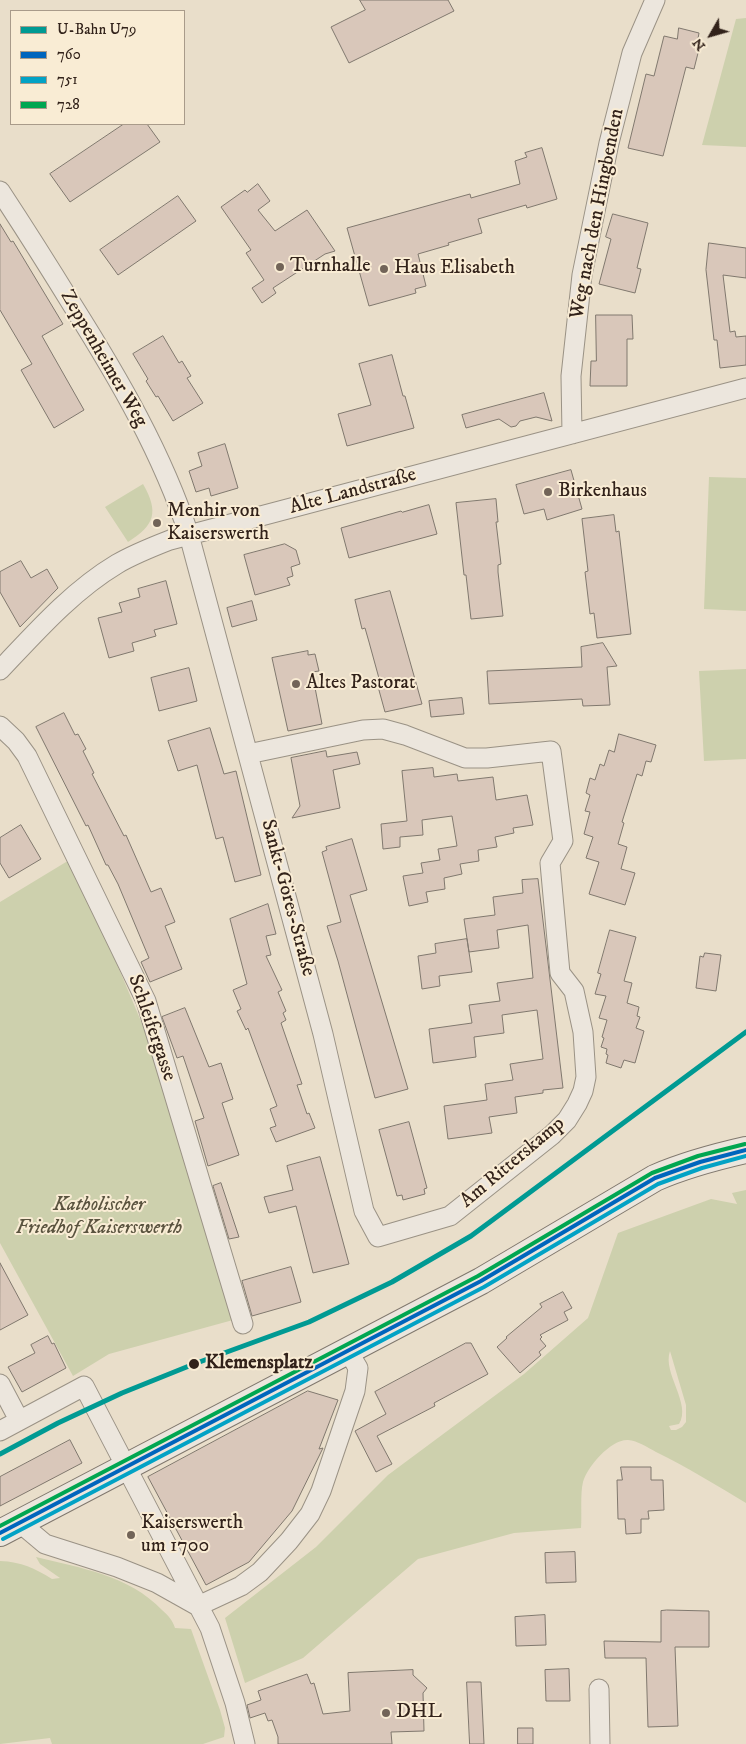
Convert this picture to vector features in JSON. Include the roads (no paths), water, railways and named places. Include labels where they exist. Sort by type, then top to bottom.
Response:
[{"type":"main road","points":[[10,1528],[125,1467],[352,1360],[655,1178],[679,1168],[746,1150]]},
{"type":"street","name":"Weg nach den Hingbenden","points":[[572,434],[571,376],[582,275],[609,143],[632,53],[655,0]]},
{"type":"street","name":"Zeppenheimer Weg","points":[[0,190],[96,342],[137,414],[168,478],[189,535]]},
{"type":"street","name":"Alte Landstraße","points":[[0,670],[48,620],[102,574],[119,563],[154,546],[189,535],[746,388]]},
{"type":"street","name":"Sankt-Göres-Straße","points":[[189,535],[323,1034],[364,1211],[378,1237],[400,1231]]},
{"type":"street","name":"Schleifergasse","points":[[0,726],[16,741],[27,756],[146,1001],[243,1324]]},
{"type":"street","name":"Am Ritterskamp","points":[[248,754],[363,730],[382,729],[406,735],[465,758],[487,758],[551,751],[563,841],[550,863],[560,973],[574,991],[583,1032],[586,1077],[583,1091],[566,1120],[552,1135],[450,1216],[400,1231]]},
{"type":"street","points":[[198,1606],[241,1586],[260,1572],[289,1541],[310,1514],[321,1491],[355,1391],[352,1360]]},
{"type":"street","points":[[0,1384],[19,1420]]},
{"type":"street","points":[[0,1430],[84,1386],[210,1628],[244,1738]]},
{"type":"street","points":[[10,1528],[45,1544],[125,1570],[157,1583],[198,1606]]},
{"type":"street","points":[[599,1689],[600,1744]]},
{"type":"metro line","name":"U79","points":[[0,1454],[58,1423],[122,1393],[194,1364],[309,1322],[392,1282],[471,1236],[746,1032]]},
{"type":"place","name":"Turnhalle","points":[[280,267]]},
{"type":"place","name":"Haus Elisabeth","points":[[384,269]]},
{"type":"place","name":"Birkenhaus","points":[[548,492]]},
{"type":"place","name":"Menhir von Kaiserswerth","points":[[157,523]]},
{"type":"place","name":"Altes Pastorat","points":[[296,684]]},
{"type":"place","name":"Klemensplatz","points":[[194,1364]]},
{"type":"place","name":"Kaiserswerth um 1700","points":[[131,1535]]},
{"type":"place","name":"DHL","points":[[386,1713]]},
{"type":"park label","name":"Katholischer Friedhof Kaiserswerth","points":[[99,1218]]}]
